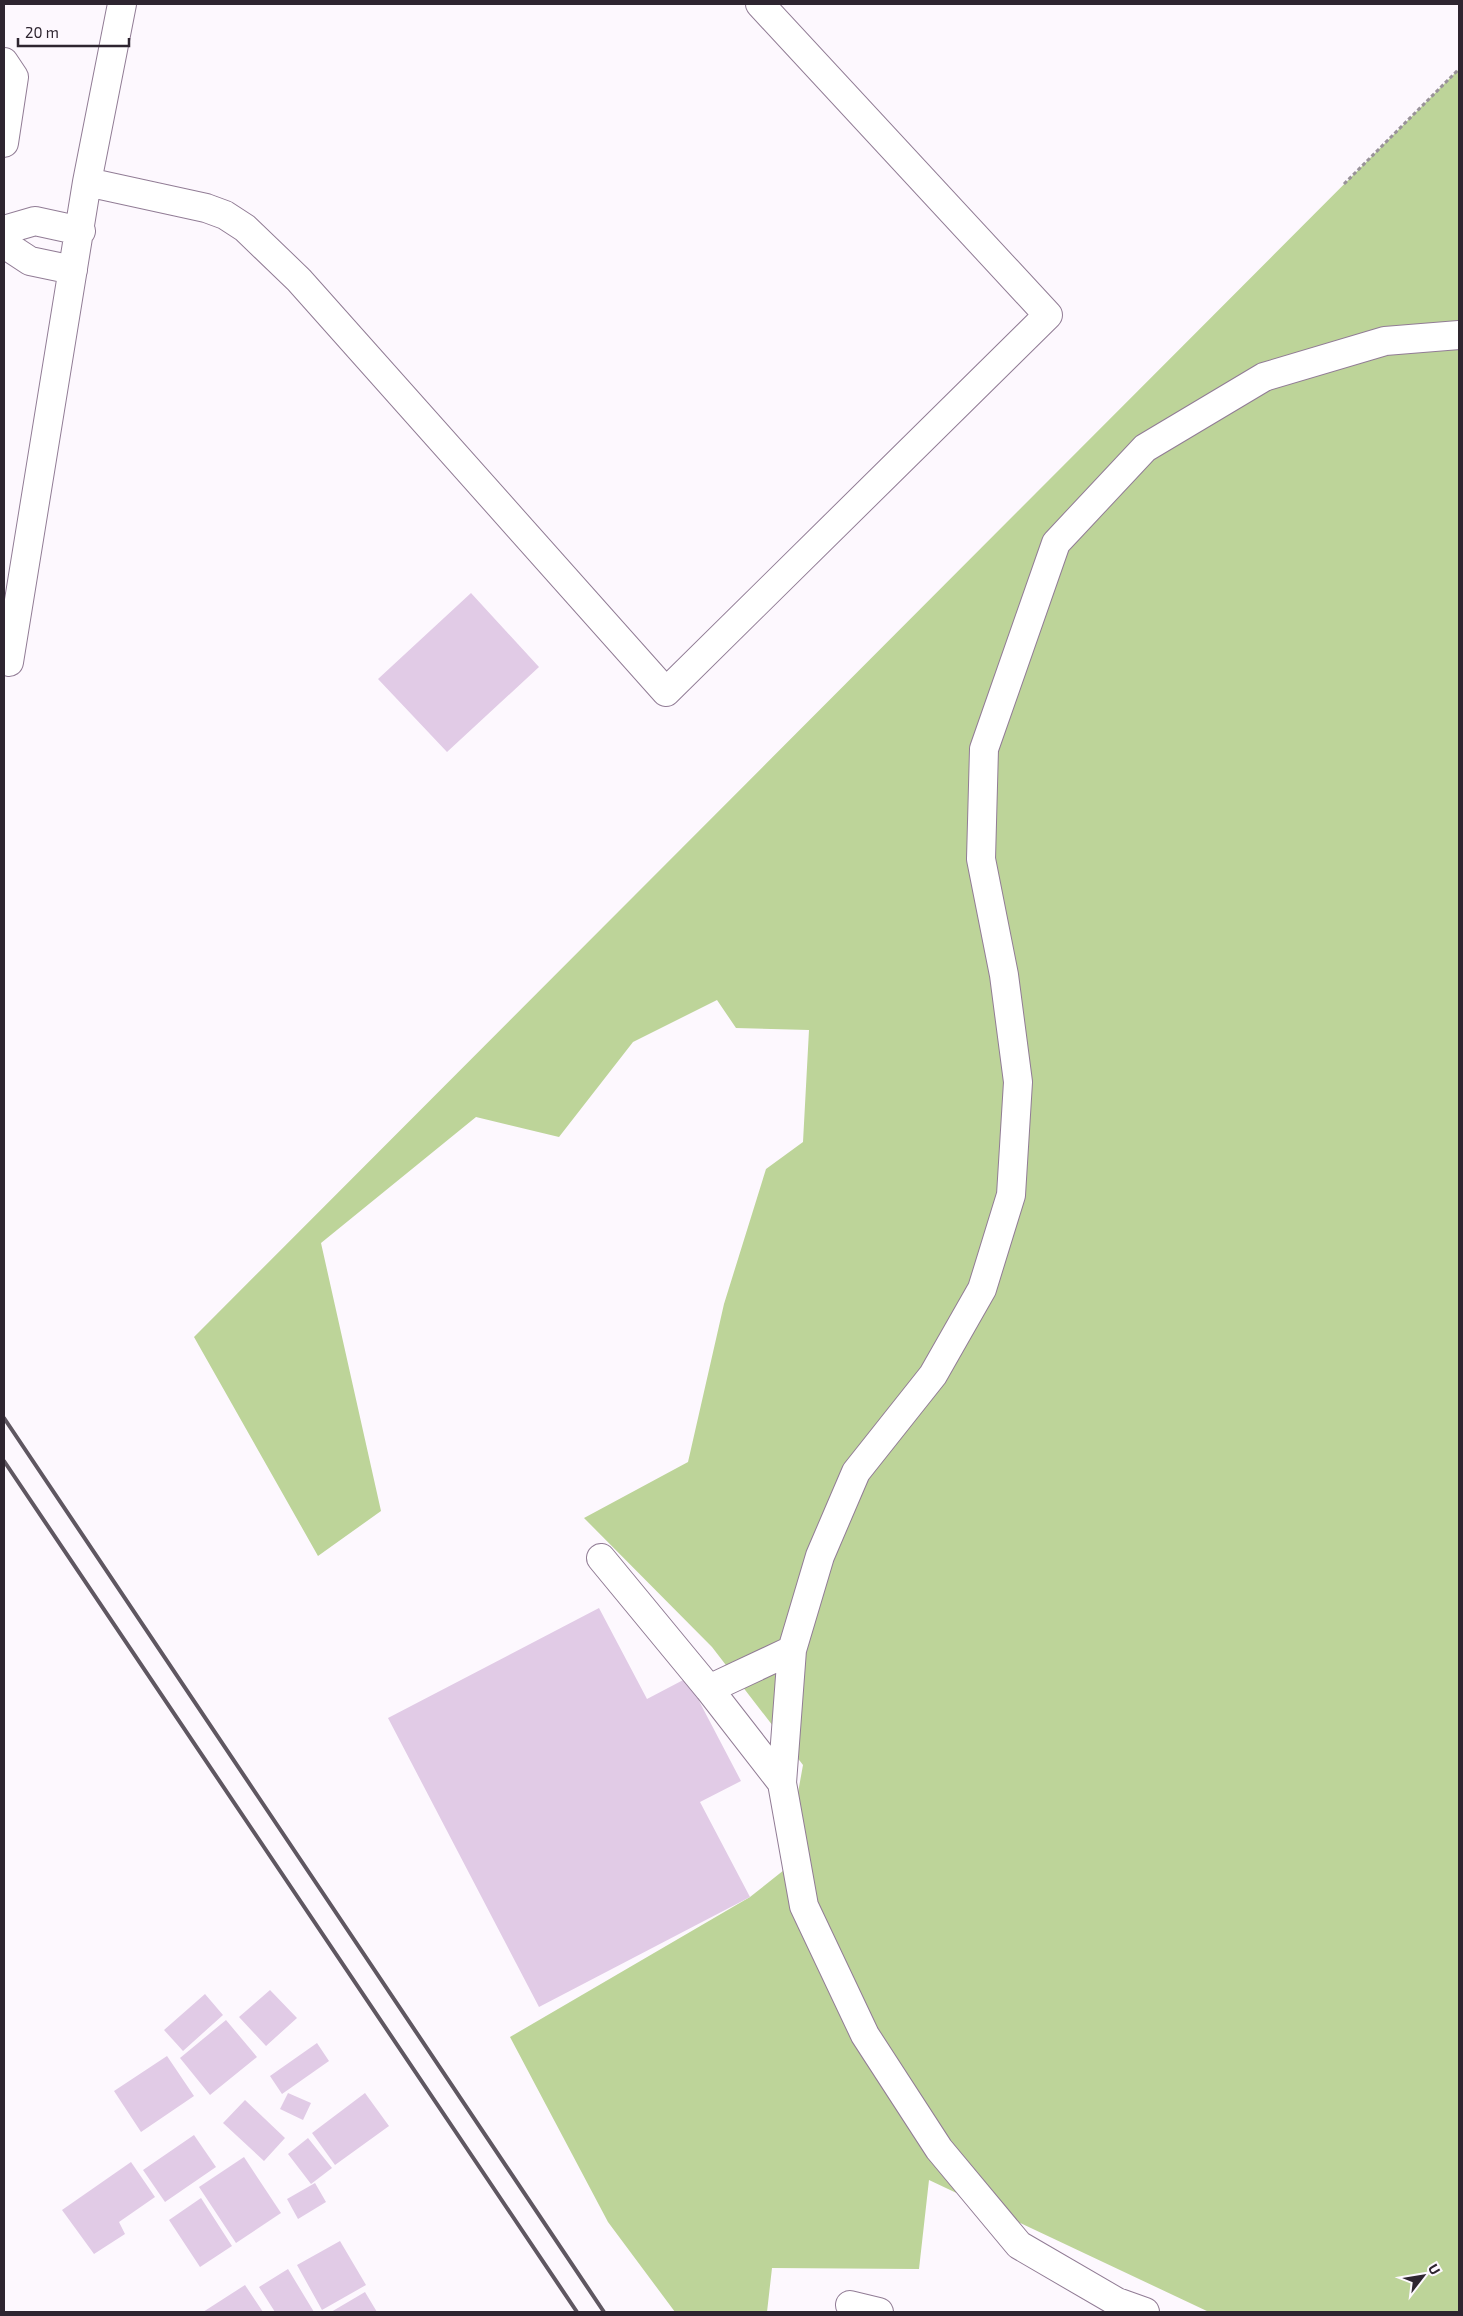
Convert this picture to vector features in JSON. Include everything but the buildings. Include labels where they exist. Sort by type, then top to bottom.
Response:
[{"type":"lane","points":[[9,662],[88,182],[122,4]]},
{"type":"lane","points":[[88,182],[206,208],[225,215],[245,228],[299,280],[666,692],[1048,315],[760,4]]},
{"type":"lane","points":[[4,62],[14,77],[4,143]]},
{"type":"lane","points":[[4,230],[35,221],[81,231]]},
{"type":"lane","points":[[4,244],[30,261],[73,270]]},
{"type":"lane","points":[[1144,2312],[1117,2302],[1020,2245],[939,2150],[865,2035],[804,1906],[782,1783],[792,1650],[820,1556],[856,1472],[933,1375],[982,1290],[1011,1195],[1018,1082],[1004,974],[981,859],[984,749],[1056,543],[1145,448],[1264,377],[1385,341],[1459,335]]},
{"type":"lane","points":[[601,1558],[709,1689],[782,1783]]},
{"type":"lane","points":[[709,1689],[792,1650]]},
{"type":"lane","points":[[850,2305],[879,2312]]},
{"type":"path","points":[[1344,184],[1459,69]]},
{"type":"green space","points":[[1459,69],[1459,2312],[1209,2312],[929,2180],[919,2269],[772,2268],[767,2312],[675,2312],[608,2222],[510,2037],[750,1897],[784,1870],[803,1765],[712,1647],[584,1518],[688,1462],[724,1304],[766,1169],[803,1142],[809,1030],[736,1028],[717,1000],[633,1042],[559,1137],[476,1117],[321,1243],[381,1511],[318,1556],[194,1337]]},
{"type":"railway","points":[[4,1418],[604,2312]]},
{"type":"railway","points":[[4,1461],[577,2312]]}]
